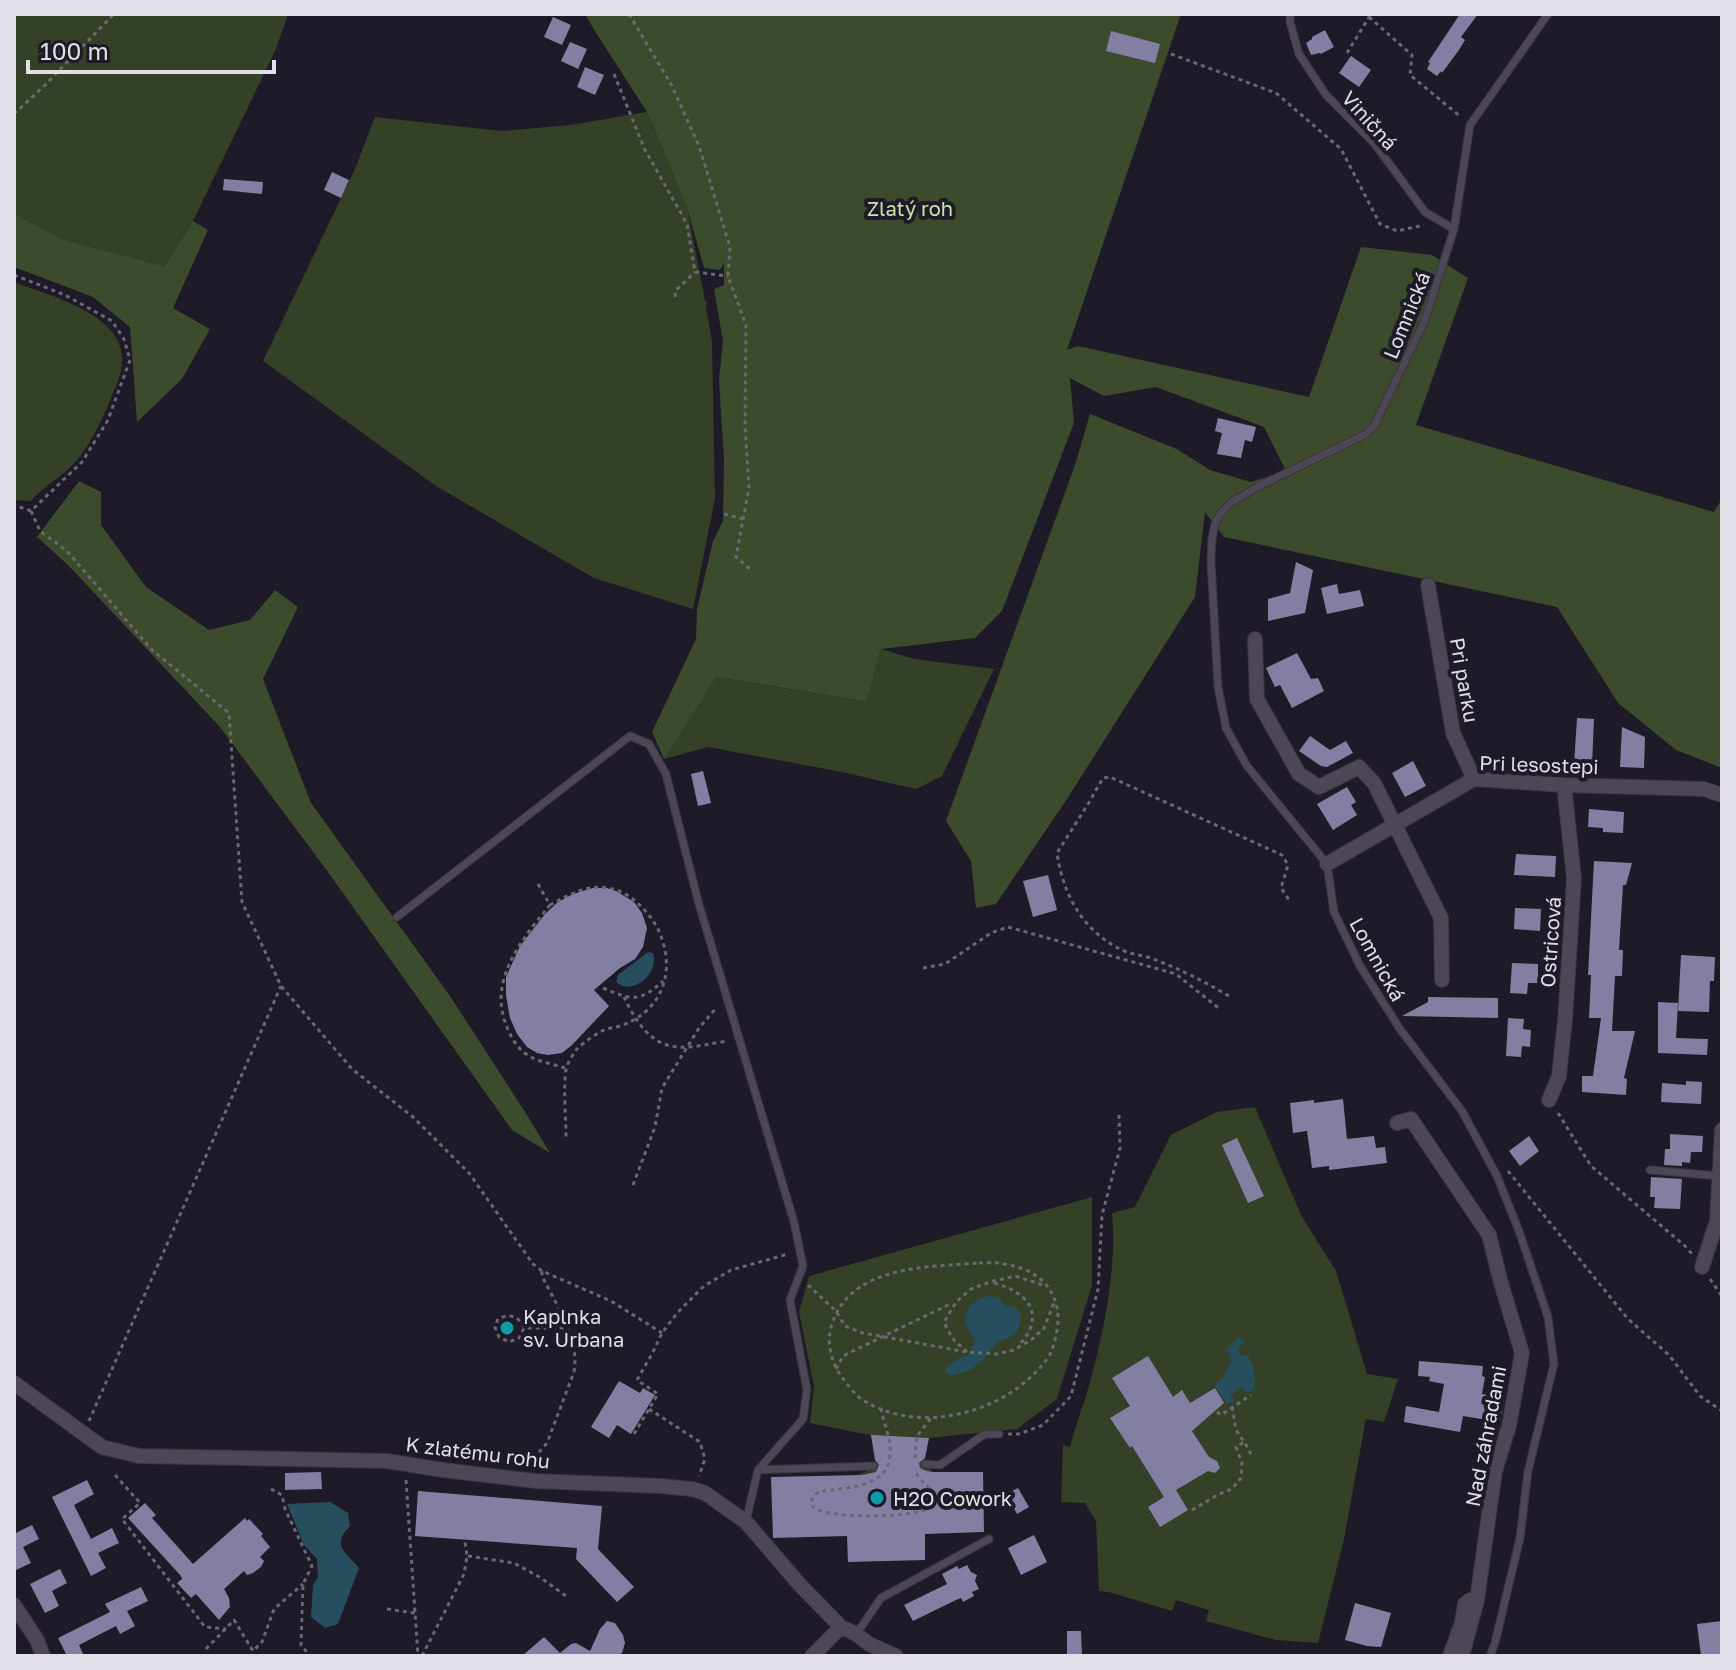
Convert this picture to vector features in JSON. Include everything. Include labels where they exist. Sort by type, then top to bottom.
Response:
[{"type":"street","name":"Pri parku","points":[[1428,585],[1453,733],[1474,779]]},
{"type":"street","points":[[1255,639],[1257,699],[1299,774],[1319,787],[1359,767],[1374,783],[1441,918],[1442,980]]},
{"type":"street","name":"Pri lesostepi","points":[[1327,864],[1474,779],[1704,789],[1722,795]]},
{"type":"street","name":"Ostricová","points":[[1549,1100],[1559,1076],[1574,878],[1564,785]]},
{"type":"street","name":"Nad záhradami","points":[[1397,1123],[1411,1119],[1489,1235],[1522,1353],[1509,1426],[1495,1471],[1477,1600],[1462,1656]]},
{"type":"street","points":[[1702,1267],[1717,1221],[1722,1130]]},
{"type":"street","name":"K zlatému rohu","points":[[14,1383],[102,1447],[139,1456],[387,1461],[512,1478],[661,1486],[705,1493],[746,1522],[841,1627],[896,1656]]},
{"type":"street","points":[[1450,1656],[1465,1604],[1477,1600]]},
{"type":"street","points":[[14,1605],[37,1653]]},
{"type":"street","points":[[812,1656],[841,1627]]},
{"type":"lane","name":"Viničná","points":[[1290,14],[1299,54],[1326,95],[1374,143],[1425,212],[1454,229]]},
{"type":"lane","points":[[1470,125],[1548,14]]},
{"type":"lane","name":"Lomnická","points":[[1470,125],[1454,229],[1425,320],[1374,426],[1366,434],[1230,503],[1220,514],[1212,539],[1211,561],[1218,687],[1226,728],[1247,766],[1327,864],[1334,912],[1360,966],[1400,1029],[1462,1111],[1497,1176],[1548,1317],[1554,1364],[1528,1471],[1520,1538],[1490,1656]]},
{"type":"lane","points":[[397,917],[630,736],[649,744],[666,774],[698,901],[789,1203],[803,1266],[790,1300],[807,1390],[803,1419],[758,1470],[746,1522]]},
{"type":"lane","points":[[1650,1170],[1719,1176]]},
{"type":"lane","points":[[925,1464],[940,1465],[985,1434],[999,1434]]},
{"type":"lane","points":[[758,1470],[873,1466]]},
{"type":"lane","points":[[856,1634],[881,1598],[989,1539]]},
{"type":"path","points":[[14,114],[114,14]]},
{"type":"path","points":[[629,14],[672,86],[699,146],[730,247],[728,276],[746,325],[745,426],[749,488],[736,557],[750,569]]},
{"type":"path","points":[[1347,53],[1370,15],[1412,55],[1410,75],[1470,125]]},
{"type":"path","points":[[1171,54],[1276,93],[1341,149],[1380,224],[1397,231],[1438,220]]},
{"type":"path","points":[[614,74],[645,150],[687,224],[695,272]]},
{"type":"path","points":[[695,272],[728,276]]},
{"type":"path","points":[[675,297],[676,290],[695,272]]},
{"type":"path","points":[[14,275],[65,295],[112,321],[124,339],[130,360],[108,420],[82,462],[31,511]]},
{"type":"path","points":[[14,505],[31,511],[40,531],[67,551],[151,649],[229,713],[242,902],[281,986],[352,1069],[413,1117],[469,1173],[526,1256],[542,1271],[611,1301],[662,1333]]},
{"type":"path","points":[[724,514],[743,519]]},
{"type":"path","points":[[1229,996],[1153,958],[1122,950],[1082,919],[1067,895],[1057,853],[1103,778],[1110,777],[1282,855],[1288,865],[1281,888],[1289,900]]},
{"type":"path","points":[[538,884],[550,905]]},
{"type":"path","points":[[566,1068],[533,1058],[517,1047],[502,1015],[504,975],[517,948],[550,905],[572,892],[594,886],[608,887],[628,894],[659,929],[668,954],[665,980],[660,996],[635,1019],[604,1030],[577,1049],[566,1068],[566,1137]]},
{"type":"path","points":[[923,968],[945,964],[991,933],[1008,927],[1176,974],[1221,1010]]},
{"type":"path","points":[[603,988],[624,997],[640,998],[665,980]]},
{"type":"path","points":[[84,1433],[281,986]]},
{"type":"path","points":[[633,1185],[655,1127],[662,1088],[699,1028],[726,995]]},
{"type":"path","points":[[624,997],[635,1019],[650,1035],[670,1046],[739,1039]]},
{"type":"path","points":[[1549,1100],[1591,1166],[1685,1246],[1722,1296]]},
{"type":"path","points":[[999,1434],[1019,1434],[1043,1425],[1071,1396],[1098,1289],[1102,1215],[1120,1148],[1119,1114]]},
{"type":"path","points":[[1497,1176],[1509,1170],[1628,1319],[1669,1355],[1700,1396],[1722,1411]]},
{"type":"path","points":[[634,1434],[658,1394],[637,1380],[662,1333],[678,1312],[704,1286],[731,1270],[800,1251]]},
{"type":"path","points":[[1005,1264],[1028,1271],[1047,1287],[1055,1299],[1059,1316],[1050,1356],[1037,1372],[992,1403],[950,1416],[898,1415],[865,1402],[849,1387],[832,1359],[829,1331],[836,1311],[866,1283],[888,1274],[928,1267],[1005,1264]]},
{"type":"path","points":[[512,1478],[518,1464],[544,1448],[551,1437],[576,1361],[574,1345],[542,1271]]},
{"type":"path","points":[[836,1369],[843,1356],[956,1302],[971,1289],[1015,1276],[1047,1287]]},
{"type":"path","points":[[799,1277],[836,1311],[845,1326],[863,1333],[967,1352],[997,1354],[1014,1350],[1031,1340],[1044,1328],[1055,1299]]},
{"type":"path","points":[[990,1282],[1023,1295],[1031,1306],[1033,1318],[1027,1336],[1014,1350]]},
{"type":"path","points":[[956,1302],[944,1322],[952,1338],[967,1352]]},
{"type":"path","points":[[510,1315],[522,1322],[524,1328],[519,1338],[509,1342],[499,1337],[495,1327],[498,1319],[510,1315]]},
{"type":"path","points":[[524,1328],[567,1328]]},
{"type":"path","points":[[1217,1412],[1221,1415],[1251,1395]]},
{"type":"path","points":[[1232,1407],[1236,1430],[1252,1457]]},
{"type":"path","points":[[881,1408],[891,1448],[883,1475],[870,1482],[819,1492],[811,1500],[813,1507],[826,1513],[856,1516],[926,1510],[933,1504],[935,1494],[916,1470]]},
{"type":"path","points":[[649,1409],[700,1442],[705,1459],[703,1469]]},
{"type":"path","points":[[915,1462],[917,1436],[931,1418]]},
{"type":"path","points":[[1192,1510],[1232,1489],[1241,1478],[1242,1463],[1236,1447],[1244,1442]]},
{"type":"path","points":[[406,1464],[405,1491],[420,1656]]},
{"type":"path","points":[[115,1475],[140,1503],[122,1519],[205,1627],[226,1629]]},
{"type":"path","points":[[206,1649],[234,1620],[253,1651],[262,1642],[274,1609],[303,1584],[312,1566],[285,1509],[282,1495],[271,1489]]},
{"type":"path","points":[[420,1656],[464,1574],[467,1556],[465,1542]]},
{"type":"path","points":[[467,1556],[514,1563],[566,1596]]},
{"type":"path","points":[[303,1584],[301,1645],[310,1656]]},
{"type":"path","points":[[387,1609],[415,1613]]},
{"type":"green space","points":[[14,14],[288,14],[276,49],[193,221],[164,266],[62,239],[14,213]]},
{"type":"green space","name":"Zlatý roh","points":[[585,14],[1181,14],[1067,350],[1078,346],[1309,397],[1361,247],[1432,255],[1468,278],[1416,425],[1714,512],[1722,499],[1722,768],[1676,750],[1618,703],[1557,607],[1224,537],[1205,512],[1195,597],[1069,796],[996,904],[976,908],[971,861],[946,821],[1075,465],[1090,414],[1177,449],[1210,470],[1251,482],[1286,471],[1264,427],[1156,387],[1104,396],[1070,378],[1074,423],[1002,611],[975,638],[881,649],[867,702],[716,677],[664,759],[652,732],[696,639],[697,609],[713,541],[723,521],[724,461],[719,379],[723,341],[714,289],[724,285],[724,263],[720,270],[704,268],[687,208],[647,112]]},
{"type":"green space","points":[[647,112],[687,208],[707,302],[712,342],[715,498],[693,609],[594,578],[436,486],[263,361],[355,169],[375,117],[501,131],[570,125]]},
{"type":"green space","points":[[14,213],[62,239],[164,266],[193,221],[208,230],[173,308],[210,329],[182,379],[137,422],[130,327],[93,297],[14,267]]},
{"type":"green space","points":[[14,282],[64,300],[98,319],[111,330],[119,344],[122,360],[120,376],[110,401],[87,446],[72,466],[31,501],[14,500]]},
{"type":"green space","points":[[79,481],[101,492],[101,525],[146,587],[209,630],[250,620],[275,590],[298,607],[263,679],[311,803],[450,996],[550,1153],[512,1130],[220,727],[68,565],[37,537]]},
{"type":"green space","points":[[881,649],[914,659],[994,669],[942,776],[916,789],[708,747],[664,759],[715,677],[867,702]]},
{"type":"green space","points":[[1255,1107],[1301,1215],[1336,1271],[1367,1374],[1398,1379],[1384,1422],[1366,1419],[1344,1539],[1318,1643],[1276,1640],[1206,1621],[1209,1610],[1176,1600],[1172,1611],[1099,1591],[1096,1521],[1085,1503],[1061,1502],[1063,1445],[1070,1447],[1092,1375],[1105,1315],[1113,1253],[1112,1213],[1135,1207],[1171,1135],[1217,1112]]},
{"type":"green space","points":[[1092,1197],[1092,1285],[1057,1399],[1017,1429],[929,1438],[925,1461],[933,1472],[803,1485],[860,1474],[876,1461],[870,1435],[810,1423],[814,1386],[799,1312],[809,1276]]},
{"type":"water","points":[[648,952],[653,953],[654,961],[643,981],[630,987],[616,982],[618,975]]},
{"type":"water","points":[[985,1296],[998,1297],[1004,1305],[1014,1307],[1021,1314],[1018,1329],[993,1347],[978,1365],[950,1375],[945,1368],[968,1356],[975,1340],[967,1326],[965,1314],[971,1305]]},
{"type":"water","points":[[1240,1337],[1246,1343],[1239,1346],[1238,1352],[1247,1355],[1251,1363],[1255,1375],[1254,1389],[1247,1393],[1242,1387],[1230,1396],[1235,1400],[1227,1405],[1215,1385],[1223,1378],[1231,1361],[1227,1348]]},
{"type":"water","points":[[330,1502],[348,1513],[350,1526],[341,1539],[342,1549],[359,1568],[338,1624],[325,1628],[311,1617],[313,1585],[318,1577],[317,1559],[304,1545],[287,1504]]},
{"type":"building","points":[[1460,14],[1478,14],[1461,37],[1465,40],[1459,50],[1437,76],[1427,69],[1428,62]]},
{"type":"building","points":[[553,17],[571,25],[562,45],[544,37]]},
{"type":"building","points":[[1325,30],[1334,47],[1311,55],[1306,43]]},
{"type":"building","points":[[1111,31],[1160,44],[1155,63],[1106,51]]},
{"type":"building","points":[[570,42],[587,49],[578,69],[561,61]]},
{"type":"building","points":[[1351,56],[1371,70],[1359,87],[1339,73]]},
{"type":"building","points":[[585,67],[604,75],[595,95],[577,87]]},
{"type":"building","points":[[332,172],[349,180],[341,198],[324,190]]},
{"type":"building","points":[[224,179],[263,182],[262,194],[223,190]]},
{"type":"building","points":[[1218,418],[1256,427],[1252,442],[1245,440],[1241,458],[1217,454],[1222,433],[1215,431]]},
{"type":"building","points":[[1296,562],[1313,570],[1305,613],[1268,621],[1268,599],[1290,593]]},
{"type":"building","points":[[1337,584],[1339,594],[1360,590],[1364,606],[1327,614],[1321,588]]},
{"type":"building","points":[[1297,653],[1311,679],[1318,678],[1324,691],[1292,708],[1280,685],[1275,687],[1266,668]]},
{"type":"building","points":[[1577,718],[1594,719],[1592,766],[1574,765]]},
{"type":"building","points":[[1622,727],[1645,737],[1644,768],[1620,767]]},
{"type":"building","points":[[1310,736],[1330,750],[1346,741],[1353,753],[1327,767],[1321,766],[1299,751]]},
{"type":"building","points":[[1413,761],[1426,786],[1405,797],[1392,773]]},
{"type":"building","points":[[703,771],[711,803],[698,806],[691,774]]},
{"type":"building","points":[[1347,787],[1356,802],[1351,805],[1357,815],[1333,830],[1317,804]]},
{"type":"building","points":[[1589,809],[1624,812],[1623,833],[1588,827]]},
{"type":"building","points":[[1516,854],[1556,856],[1555,877],[1514,875]]},
{"type":"building","points":[[1594,861],[1632,863],[1626,885],[1623,885],[1619,950],[1623,950],[1622,976],[1615,976],[1612,1031],[1635,1031],[1624,1078],[1627,1079],[1626,1095],[1582,1092],[1582,1076],[1593,1076],[1601,1018],[1589,1018]]},
{"type":"building","points":[[1048,875],[1057,910],[1033,917],[1023,881]]},
{"type":"building","points":[[593,888],[616,891],[634,902],[647,928],[643,947],[635,959],[594,990],[609,1006],[572,1045],[562,1053],[537,1053],[527,1047],[510,1018],[506,977],[520,946],[545,914],[558,902]]},
{"type":"building","points":[[1515,908],[1541,909],[1540,931],[1514,929]]},
{"type":"building","points":[[1681,955],[1715,957],[1709,1012],[1678,1011]]},
{"type":"building","points":[[1512,963],[1538,964],[1538,983],[1528,983],[1527,994],[1510,993]]},
{"type":"building","points":[[1428,997],[1498,998],[1498,1018],[1402,1016],[1428,1002]]},
{"type":"building","points":[[1658,1002],[1678,1003],[1676,1038],[1708,1039],[1707,1055],[1658,1053]]},
{"type":"building","points":[[1508,1018],[1524,1019],[1523,1029],[1531,1030],[1530,1047],[1522,1046],[1521,1057],[1506,1056]]},
{"type":"building","points":[[1686,1081],[1702,1082],[1701,1104],[1661,1102],[1662,1083],[1686,1085]]},
{"type":"building","points":[[1343,1099],[1347,1139],[1374,1136],[1376,1148],[1385,1147],[1387,1163],[1329,1170],[1329,1166],[1312,1168],[1307,1131],[1293,1133],[1290,1103]]},
{"type":"building","points":[[1670,1134],[1703,1136],[1702,1152],[1691,1152],[1690,1163],[1682,1162],[1682,1166],[1664,1165],[1665,1149],[1670,1149]]},
{"type":"building","points":[[1529,1136],[1539,1151],[1520,1166],[1509,1151]]},
{"type":"building","points":[[1237,1138],[1264,1196],[1248,1203],[1222,1145]]},
{"type":"building","points":[[1651,1177],[1682,1179],[1680,1209],[1654,1208],[1655,1197],[1650,1197]]},
{"type":"building","points":[[1148,1356],[1173,1397],[1182,1390],[1190,1403],[1215,1388],[1224,1403],[1192,1431],[1220,1468],[1215,1473],[1208,1471],[1176,1490],[1188,1510],[1160,1527],[1148,1507],[1164,1497],[1110,1418],[1130,1406],[1112,1378]]},
{"type":"building","points":[[1419,1361],[1483,1366],[1482,1394],[1504,1398],[1500,1422],[1463,1416],[1460,1432],[1404,1422],[1406,1406],[1439,1412],[1444,1384],[1429,1381],[1430,1377],[1418,1376]]},
{"type":"building","points":[[619,1381],[640,1393],[643,1388],[655,1395],[631,1434],[617,1425],[609,1438],[591,1427]]},
{"type":"building","name":"H2O Cowork","points":[[871,1435],[929,1438],[925,1458],[919,1463],[924,1470],[983,1472],[984,1532],[925,1534],[925,1560],[848,1562],[847,1536],[773,1538],[771,1477],[876,1472],[879,1465],[875,1460]]},
{"type":"building","points":[[321,1472],[322,1489],[285,1490],[285,1473]]},
{"type":"building","points":[[87,1480],[94,1494],[74,1505],[91,1539],[112,1528],[119,1543],[98,1553],[106,1568],[91,1576],[52,1497]]},
{"type":"building","points":[[1018,1488],[1029,1507],[1017,1514],[1006,1494]]},
{"type":"building","points":[[418,1491],[602,1506],[598,1549],[634,1587],[617,1602],[576,1559],[577,1548],[415,1536]]},
{"type":"building","points":[[145,1503],[156,1515],[152,1518],[193,1564],[245,1518],[263,1534],[261,1536],[270,1547],[260,1557],[264,1561],[261,1567],[247,1575],[244,1571],[224,1589],[230,1607],[219,1620],[196,1594],[191,1598],[177,1583],[181,1576],[128,1518]]},
{"type":"building","points":[[32,1525],[39,1539],[23,1547],[31,1563],[14,1571],[14,1529],[16,1533]]},
{"type":"building","points":[[1034,1535],[1047,1562],[1021,1575],[1008,1548]]},
{"type":"building","points":[[967,1565],[977,1575],[975,1581],[979,1589],[972,1592],[974,1596],[963,1602],[961,1598],[956,1600],[913,1621],[904,1605],[947,1584],[942,1574],[957,1566],[959,1569]]},
{"type":"building","points":[[60,1569],[67,1583],[52,1591],[59,1606],[45,1613],[30,1584]]},
{"type":"building","points":[[141,1587],[148,1601],[127,1611],[135,1626],[120,1634],[116,1626],[79,1645],[84,1656],[67,1656],[58,1638],[110,1612],[105,1604]]},
{"type":"building","points":[[1355,1603],[1391,1613],[1381,1647],[1345,1640]]},
{"type":"building","points":[[607,1621],[615,1623],[623,1635],[625,1643],[622,1653],[617,1656],[522,1656],[544,1637],[560,1653],[576,1643],[590,1651]]},
{"type":"building","points":[[1722,1621],[1722,1656],[1701,1656],[1697,1624]]},
{"type":"building","points":[[1067,1631],[1081,1631],[1082,1655],[1067,1655]]},
{"type":"place","name":"Kaplnka sv. Urbana","points":[[507,1328]]},
{"type":"place","name":"H2O Cowork","points":[[877,1498]]}]
